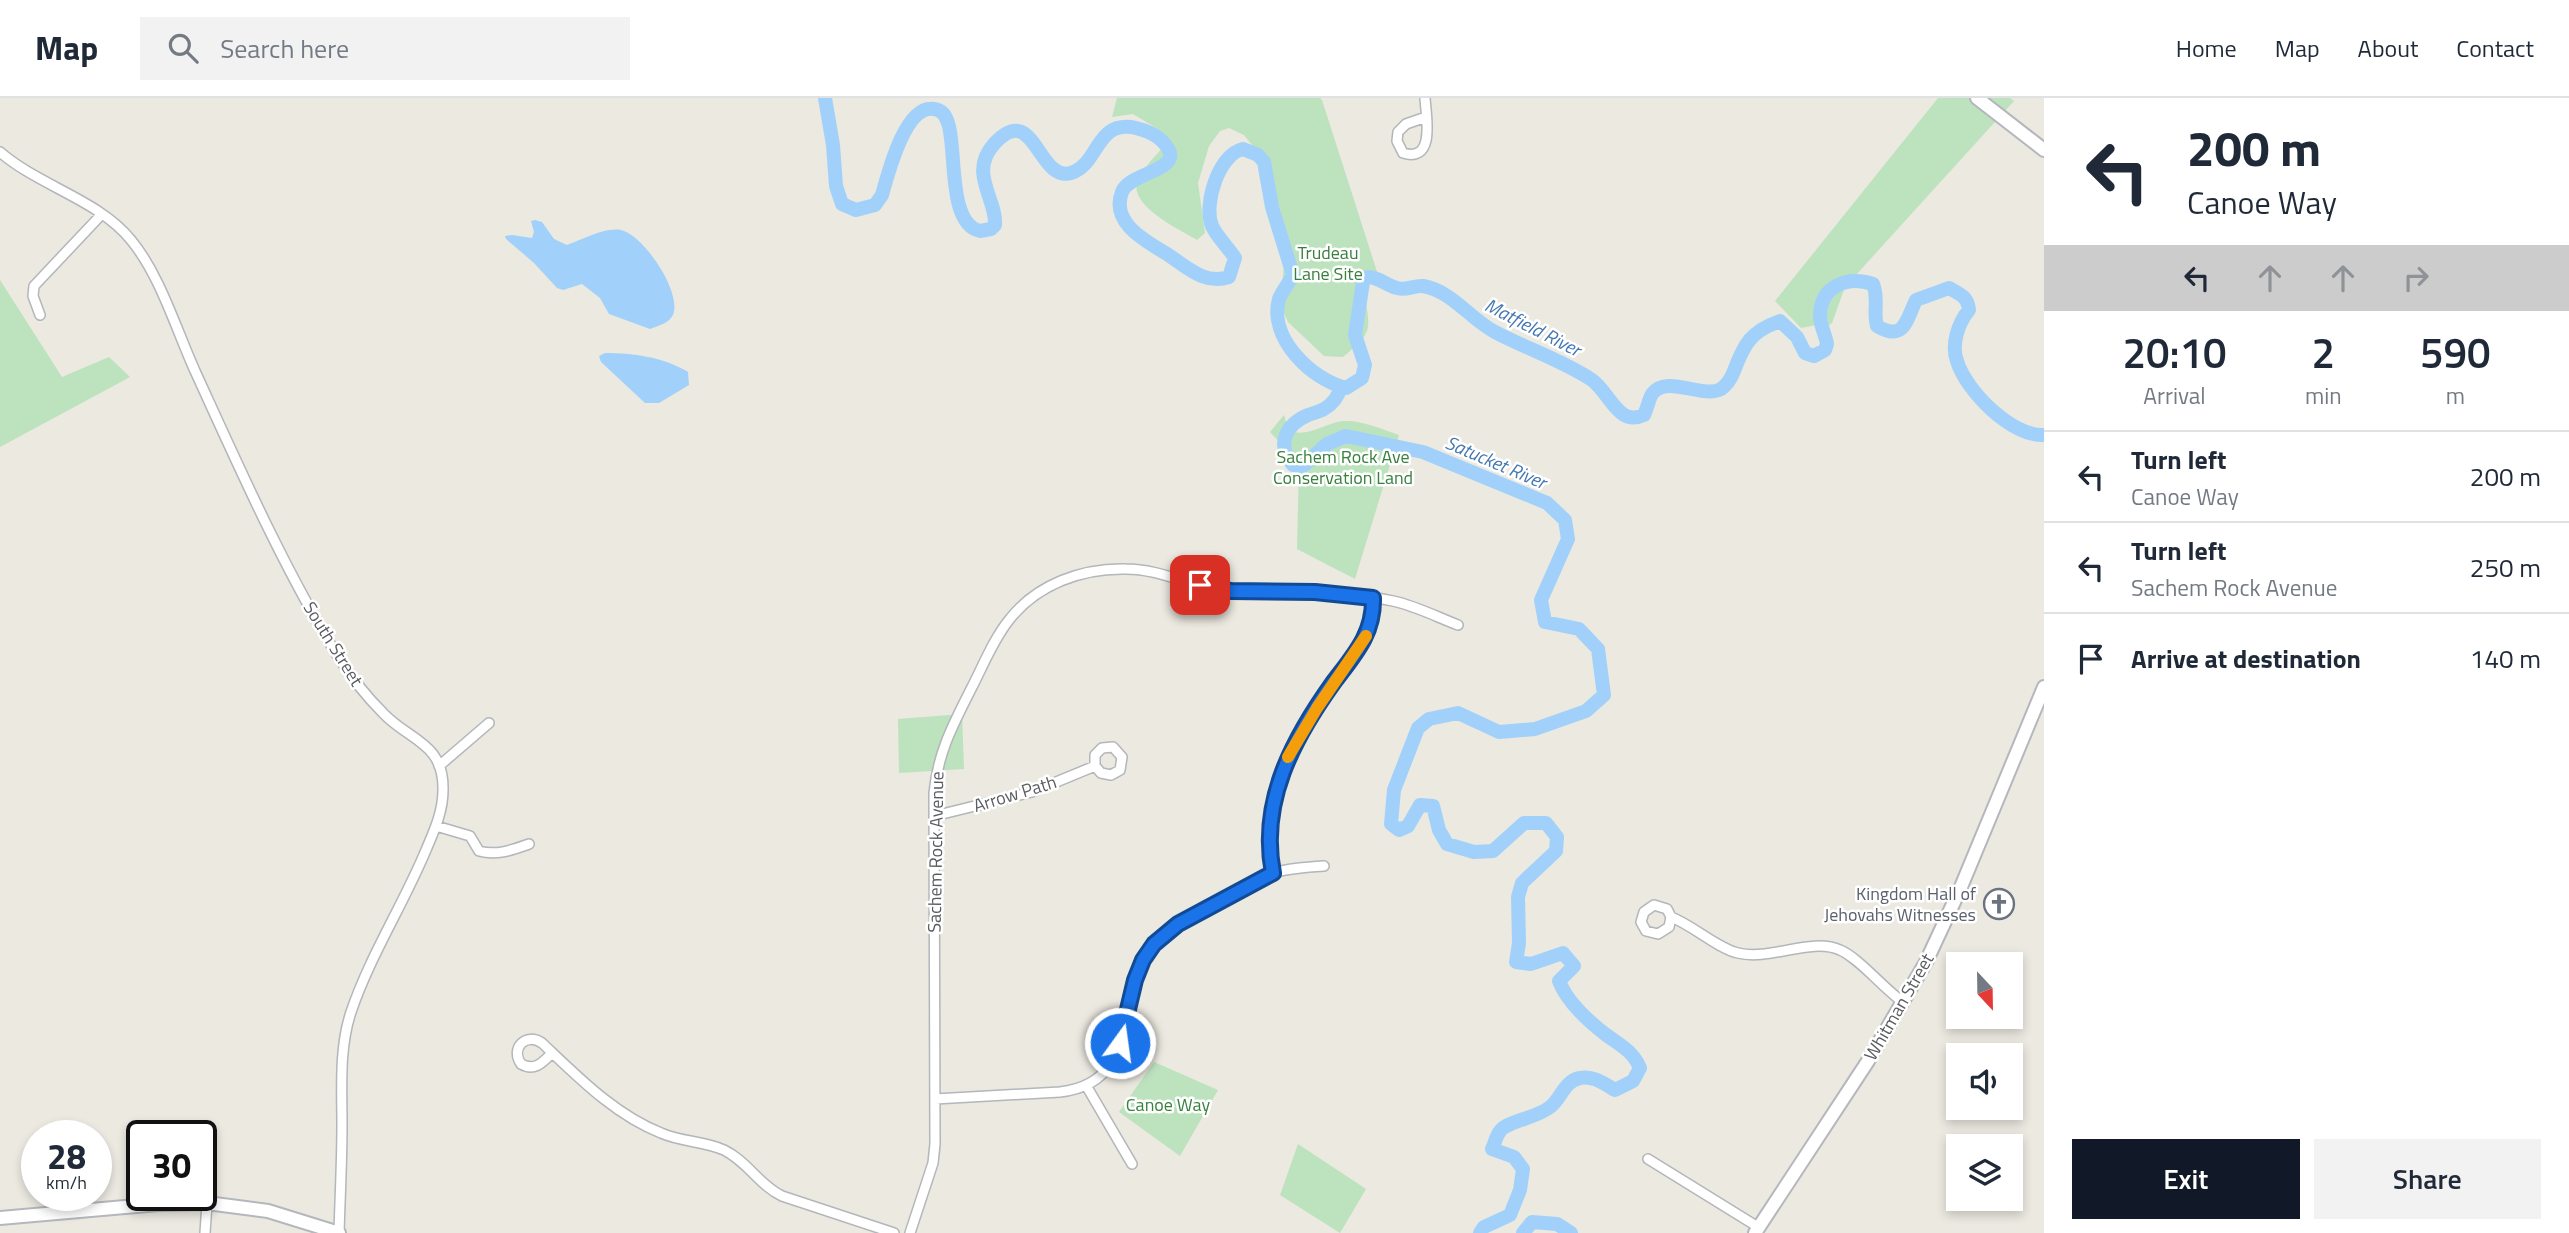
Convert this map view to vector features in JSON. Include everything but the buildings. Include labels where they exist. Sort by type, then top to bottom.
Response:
[{"type":"main road","points":[[1977,98],[2044,150]]},
{"type":"main road","name":"Whitman Street","points":[[1756,1230],[1868,1061],[1930,955],[2044,687]]},
{"type":"main road","points":[[217,1204],[255,1208],[313,1228],[339,1233]]},
{"type":"main road","points":[[0,1218],[126,1207]]},
{"type":"street","points":[[1425,98],[1428,135],[1424,148],[1414,155],[1403,153],[1397,141],[1398,132],[1402,126],[1426,117]]},
{"type":"street","name":"South Street","points":[[0,152],[31,175],[69,194],[124,232],[148,264],[288,568],[337,655],[354,681],[387,718],[421,741],[439,766]]},
{"type":"street","points":[[40,315],[33,296],[36,282],[100,215]]},
{"type":"street","name":"Sachem Rock Avenue","points":[[910,1233],[933,1163],[935,783],[942,748],[1008,620],[1025,603],[1058,582],[1095,571],[1135,569],[1165,574],[1219,590],[1315,592],[1373,598],[1409,606],[1458,625]]},
{"type":"street","points":[[1273,873],[1269,842],[1280,778],[1296,741],[1369,630],[1373,618],[1373,598]]},
{"type":"street","points":[[339,1233],[343,1053],[348,1022],[371,965],[436,826],[443,797],[439,766],[489,723]]},
{"type":"street","name":"Arrow Path","points":[[934,816],[1032,792],[1095,765]]},
{"type":"street","points":[[436,826],[470,836],[479,851],[487,853],[503,852],[529,844]]},
{"type":"street","points":[[935,1099],[1028,1095],[1074,1091],[1087,1087],[1101,1077],[1112,1062],[1123,1033],[1135,980],[1143,960],[1154,944],[1178,924],[1273,873],[1324,866]]},
{"type":"street","points":[[1671,917],[1737,953],[1763,954],[1822,947],[1840,950],[1903,1002]]},
{"type":"street","points":[[552,1052],[588,1086],[641,1123],[661,1133],[724,1150],[753,1170],[770,1189],[782,1196],[894,1233]]},
{"type":"street","points":[[1087,1087],[1132,1164]]},
{"type":"street","points":[[1648,1159],[1756,1230]]},
{"type":"street","points":[[205,1233],[206,1211]]},
{"type":"green space","name":"Trudeau Lane Site","points":[[1117,98],[1322,100],[1380,281],[1370,282],[1364,289],[1368,328],[1354,348],[1343,357],[1324,356],[1288,322],[1281,307],[1284,260],[1281,212],[1260,155],[1244,135],[1229,128],[1220,131],[1209,146],[1198,183],[1205,233],[1197,240],[1158,217],[1141,200],[1137,182],[1163,147],[1161,131],[1133,114],[1112,117]]},
{"type":"green space","points":[[1938,98],[2010,98],[2014,101],[1845,287],[1832,323],[1827,327],[1817,325],[1801,328],[1775,301]]},
{"type":"green space","points":[[0,280],[62,377],[109,357],[130,377],[0,447]]},
{"type":"green space","name":"Sachem Rock Ave Conservation Land","points":[[1284,415],[1293,432],[1312,431],[1337,422],[1350,421],[1399,435],[1355,579],[1297,549],[1299,463],[1270,432]]},
{"type":"green space","points":[[962,714],[964,769],[899,773],[898,719]]},
{"type":"green space","name":"Canoe Way","points":[[1154,1062],[1218,1090],[1180,1156],[1119,1112]]},
{"type":"green space","points":[[1298,1144],[1366,1189],[1340,1233],[1280,1195]]},
{"type":"water","points":[[531,221],[542,222],[554,239],[567,245],[610,230],[624,231],[633,236],[652,255],[667,281],[674,305],[671,318],[650,329],[609,314],[600,298],[582,284],[563,290],[557,288],[505,236],[532,238],[534,232]]},
{"type":"water","points":[[605,353],[659,359],[688,372],[689,385],[659,403],[645,403],[601,362],[599,356]]},
{"type":"waterway","name":"Matfield River","points":[[825,98],[833,145],[836,186],[842,204],[856,210],[875,205],[882,195],[893,157],[906,128],[914,117],[924,110],[934,109],[943,114],[948,123],[955,184],[962,215],[970,225],[980,231],[991,229],[995,225],[983,176],[983,165],[994,144],[1007,133],[1018,131],[1027,136],[1060,173],[1071,173],[1080,168],[1105,136],[1113,130],[1123,127],[1136,128],[1151,133],[1169,150],[1170,158],[1165,164],[1127,185],[1122,192],[1121,213],[1125,222],[1140,237],[1189,269],[1212,279],[1229,277],[1235,258],[1212,226],[1210,205],[1215,181],[1234,153],[1243,149],[1258,155],[1264,162],[1272,207],[1293,275],[1279,299],[1277,314],[1280,328],[1286,342],[1307,367],[1346,388],[1362,378],[1365,365],[1355,335],[1363,282],[1367,277],[1400,289],[1423,286],[1443,293],[1495,332],[1569,366],[1592,380],[1621,413],[1635,417],[1644,415],[1652,394],[1658,388],[1675,386],[1705,391],[1721,389],[1730,379],[1741,353],[1755,334],[1780,321],[1797,337],[1805,353],[1814,356],[1825,350],[1827,344],[1820,317],[1821,306],[1830,290],[1845,282],[1854,281],[1873,284],[1877,326],[1893,332],[1903,327],[1916,300],[1949,288],[1963,296],[1969,310],[1955,341],[1955,355],[1962,373],[1980,398],[2005,420],[2031,434],[2044,435]]},
{"type":"waterway","name":"Satucket River","points":[[1341,387],[1330,405],[1300,419],[1289,430],[1284,443],[1293,465],[1303,466],[1327,444],[1346,436],[1423,452],[1547,503],[1565,520],[1568,539],[1541,600],[1545,622],[1579,629],[1598,649],[1604,695],[1586,711],[1535,729],[1499,732],[1458,713],[1429,719],[1418,728],[1394,790],[1391,824],[1399,830],[1408,826],[1420,805],[1433,806],[1439,830],[1447,844],[1474,852],[1493,851],[1524,823],[1546,823],[1557,837],[1556,851],[1522,883],[1518,897],[1519,943],[1516,962],[1531,964],[1563,953],[1574,966],[1559,981],[1567,996],[1591,1023],[1630,1053],[1640,1068],[1633,1081],[1615,1090],[1594,1079],[1585,1077],[1575,1080],[1566,1086],[1550,1107],[1501,1130],[1492,1149],[1514,1157],[1523,1169],[1520,1190],[1510,1215],[1484,1227],[1480,1233]]},
{"type":"waterway","name":"Satucket River","points":[[1523,1233],[1532,1222],[1557,1224],[1571,1233]]},
{"type":"slow traffic","points":[[1288,757],[1317,708],[1366,636]]},
{"type":"place","name":"Kingdom Hall of Jehovahs Witnesses","points":[[1999,904]]},
{"type":"route","points":[[1120,1043],[1135,980],[1143,960],[1154,944],[1178,924],[1273,873],[1269,842],[1276,791],[1285,764],[1296,741],[1363,640],[1373,618],[1373,598],[1315,592],[1231,591],[1200,585]]}]
